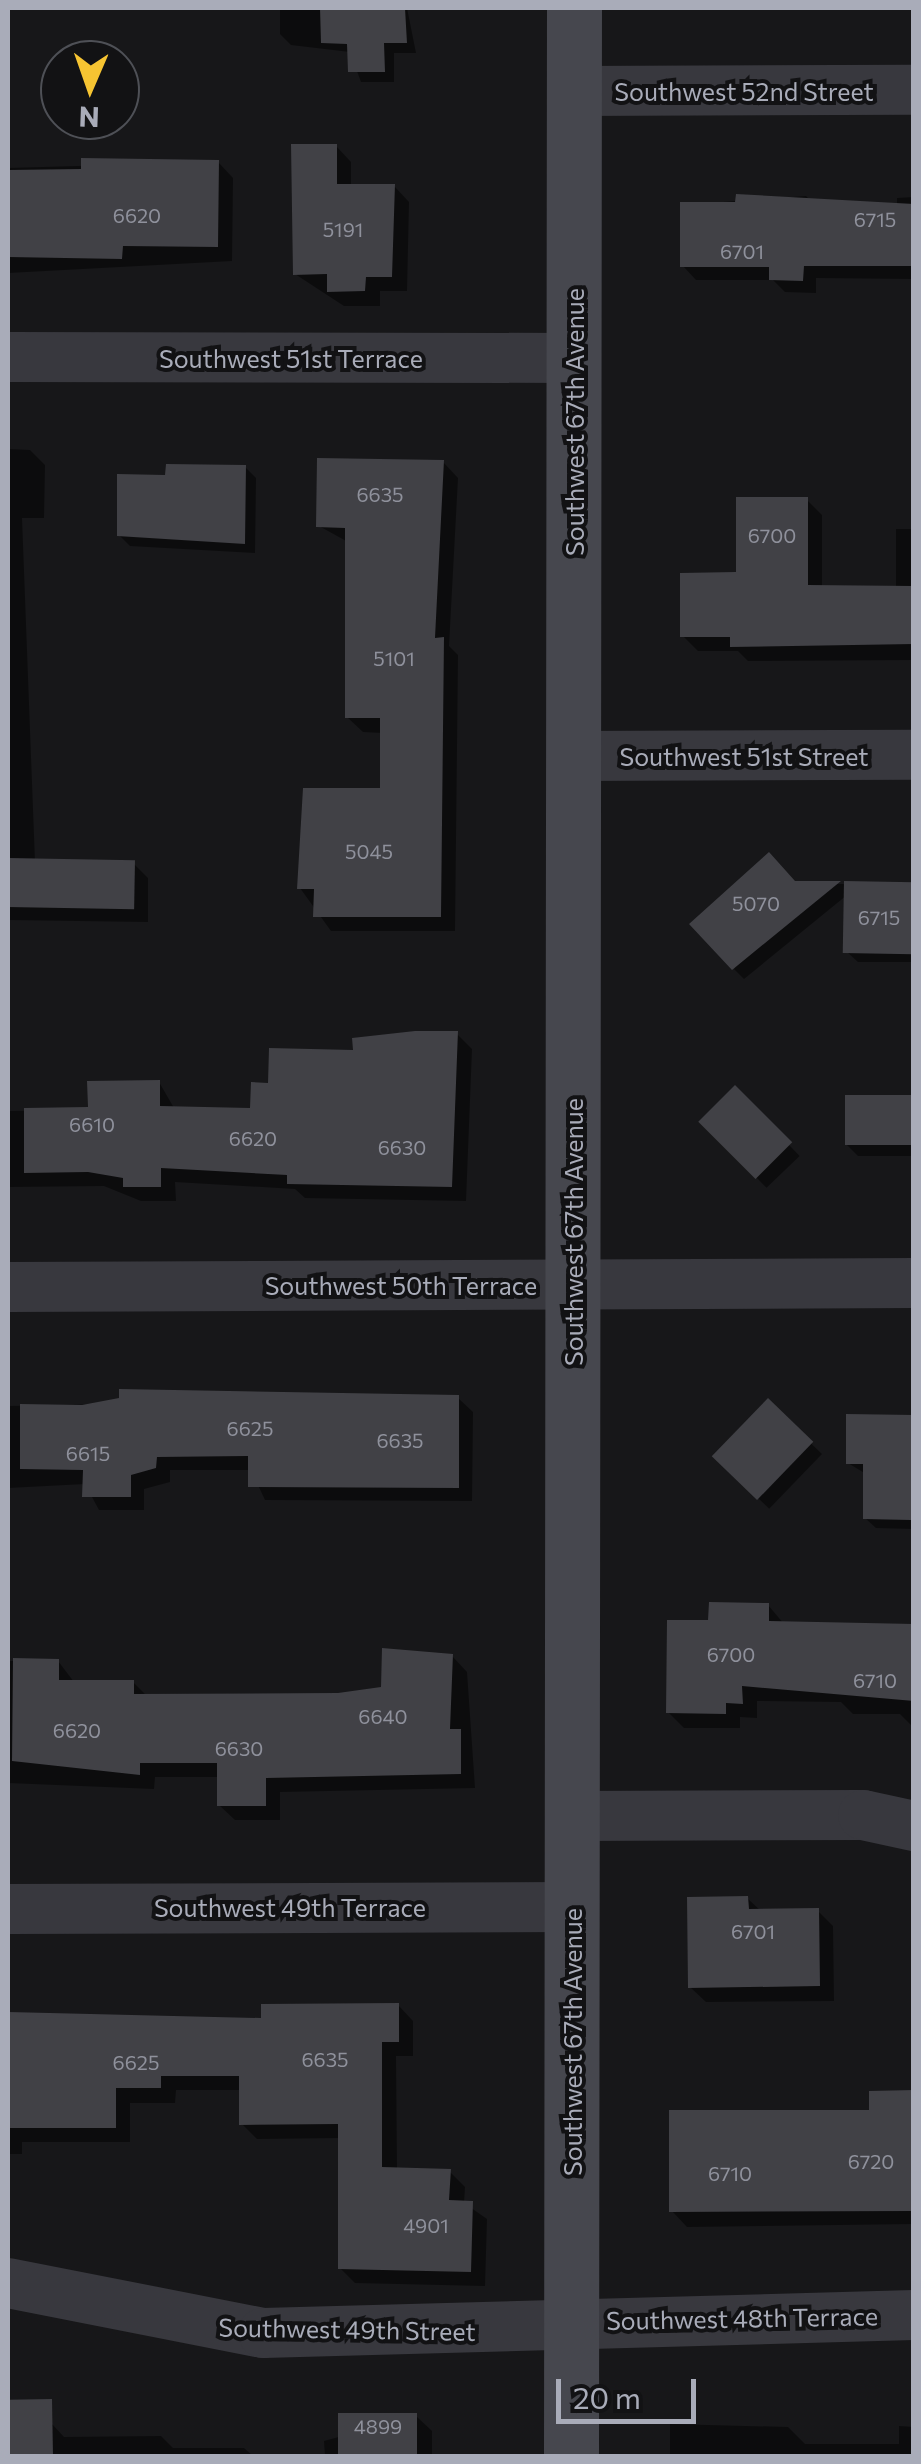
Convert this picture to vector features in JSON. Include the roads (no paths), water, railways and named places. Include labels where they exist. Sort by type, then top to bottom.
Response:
[{"type":"main road","name":"Southwest 67th Avenue","points":[[571,2456],[574,8]]},
{"type":"street","name":"Southwest 52nd Street","points":[[574,91],[914,90]]},
{"type":"street","name":"Southwest 51st Terrace","points":[[8,357],[574,358]]},
{"type":"street","name":"Southwest 51st Street","points":[[574,756],[914,755]]},
{"type":"street","name":"Southwest 50th Terrace","points":[[8,1287],[914,1282]]},
{"type":"street","points":[[573,1816],[863,1816],[914,1826]]},
{"type":"street","name":"Southwest 49th Terrace","points":[[8,1909],[573,1907]]},
{"type":"street","name":"Southwest 49th Street","points":[[8,2282],[84,2291],[234,2331],[572,2323]]},
{"type":"street","name":"Southwest 48th Terrace","points":[[572,2323],[914,2316]]}]
